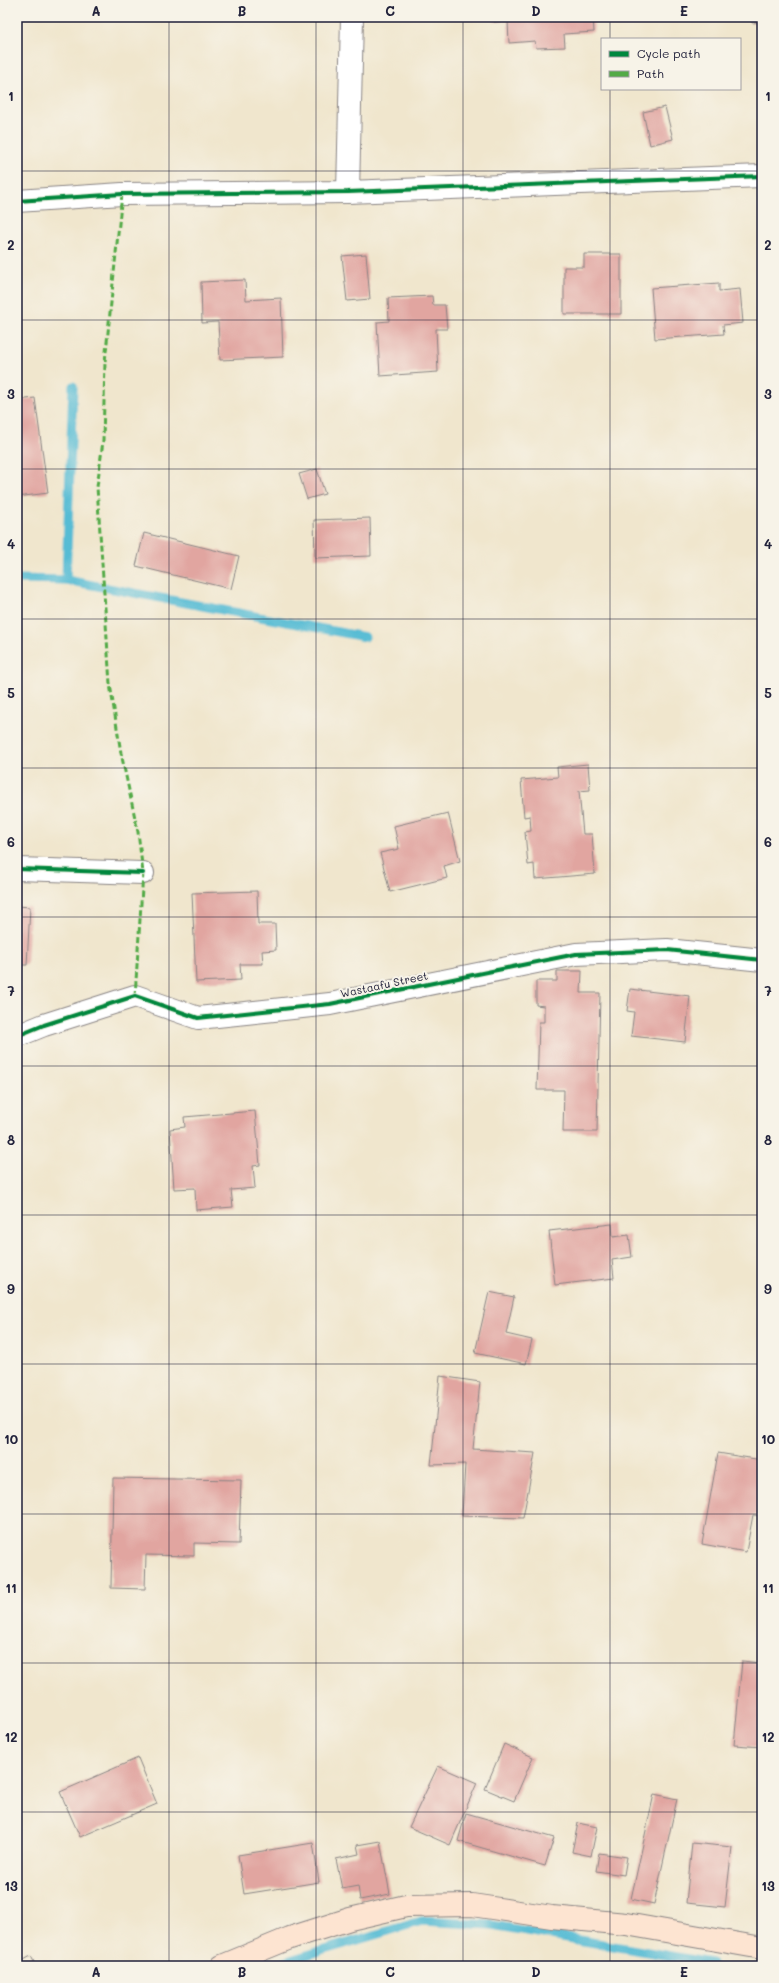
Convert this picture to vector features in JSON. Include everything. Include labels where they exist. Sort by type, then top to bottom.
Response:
[{"type":"main road","points":[[222,1966],[290,1938],[350,1919],[406,1906],[472,1905],[552,1917],[626,1924],[762,1948]]},
{"type":"street","points":[[348,192],[352,17]]},
{"type":"street","points":[[17,201],[122,194],[348,192],[762,176]]},
{"type":"street","points":[[17,869],[143,873]]},
{"type":"street","name":"Wastaafu Street","points":[[17,1036],[44,1024],[136,996],[198,1018],[330,1004],[576,954],[667,950],[762,960]]},
{"type":"building","points":[[494,17],[593,17],[594,32],[564,34],[565,47],[536,48],[535,41],[509,43],[508,21],[494,22]]},
{"type":"building","points":[[751,17],[762,17],[762,22],[752,23]]},
{"type":"building","points":[[665,107],[673,139],[650,145],[643,112]]},
{"type":"building","points":[[366,254],[370,299],[347,301],[342,256]]},
{"type":"building","points":[[584,254],[621,254],[621,314],[564,314],[564,267],[584,267]]},
{"type":"building","points":[[245,280],[246,300],[281,298],[283,357],[220,360],[218,322],[202,323],[201,282]]},
{"type":"building","points":[[719,283],[719,291],[740,289],[743,323],[723,325],[724,334],[655,339],[651,288]]},
{"type":"building","points":[[432,296],[433,305],[445,305],[447,329],[436,329],[438,372],[380,376],[377,322],[389,321],[388,298]]},
{"type":"building","points":[[35,398],[48,493],[17,497],[17,400]]},
{"type":"building","points":[[317,469],[325,494],[307,499],[299,474]]},
{"type":"building","points":[[370,518],[371,556],[315,558],[314,520]]},
{"type":"building","points":[[144,533],[239,556],[231,589],[136,566]]},
{"type":"building","points":[[588,764],[590,790],[579,791],[583,834],[592,834],[595,874],[535,879],[534,864],[528,865],[525,832],[531,831],[530,816],[524,817],[521,780],[558,777],[557,767]]},
{"type":"building","points":[[448,813],[460,861],[444,866],[447,878],[390,892],[380,853],[399,849],[394,826]]},
{"type":"building","points":[[257,891],[258,924],[275,924],[276,950],[262,951],[263,964],[240,964],[241,980],[196,982],[192,893]]},
{"type":"building","points":[[17,906],[30,907],[27,965],[17,965]]},
{"type":"building","points":[[557,971],[582,971],[581,993],[600,993],[597,1132],[563,1132],[564,1090],[537,1090],[539,1022],[544,1022],[544,1006],[536,1005],[536,981],[557,981]]},
{"type":"building","points":[[630,989],[690,996],[685,1042],[631,1036],[634,1012],[627,1011]]},
{"type":"building","points":[[255,1111],[260,1165],[253,1166],[255,1188],[231,1190],[233,1207],[196,1210],[195,1188],[174,1189],[170,1129],[185,1127],[184,1117]]},
{"type":"building","points":[[612,1224],[613,1237],[629,1235],[632,1257],[612,1260],[614,1278],[555,1285],[549,1231]]},
{"type":"building","points":[[489,1292],[514,1297],[506,1334],[532,1340],[526,1364],[475,1353]]},
{"type":"building","points":[[440,1376],[480,1382],[473,1449],[535,1453],[523,1518],[462,1516],[465,1464],[431,1465]]},
{"type":"building","points":[[718,1453],[762,1460],[762,1516],[753,1515],[746,1552],[702,1544]]},
{"type":"building","points":[[113,1478],[241,1480],[239,1544],[194,1543],[194,1556],[146,1555],[145,1589],[111,1588]]},
{"type":"building","points":[[742,1661],[762,1663],[762,1747],[734,1745]]},
{"type":"building","points":[[504,1744],[533,1757],[514,1801],[485,1789]]},
{"type":"building","points":[[138,1758],[157,1804],[80,1837],[60,1792]]},
{"type":"building","points":[[438,1766],[477,1783],[450,1845],[409,1827]]},
{"type":"building","points":[[654,1794],[677,1799],[654,1904],[631,1899]]},
{"type":"building","points":[[466,1813],[554,1838],[545,1866],[458,1841]]},
{"type":"building","points":[[578,1823],[597,1827],[591,1856],[572,1852]]},
{"type":"building","points":[[380,1841],[390,1894],[360,1900],[358,1886],[342,1889],[336,1859],[359,1854],[357,1845]]},
{"type":"building","points":[[313,1843],[319,1882],[244,1894],[238,1855]]},
{"type":"building","points":[[692,1843],[732,1847],[725,1907],[686,1903]]},
{"type":"building","points":[[599,1853],[627,1857],[624,1875],[596,1871]]},
{"type":"building","points":[[17,1956],[20,1962],[31,1956],[36,1966],[17,1966]]},
{"type":"waterway","points":[[66,580],[73,386]]},
{"type":"waterway","points":[[17,579],[66,580],[365,637]]},
{"type":"waterway","points":[[270,1966],[422,1921],[492,1925],[711,1963]]},
{"type":"marked path","points":[[122,194],[105,362],[103,441],[97,487],[110,684],[121,753],[138,832],[143,873],[135,996]]},
{"type":"cycle path","points":[[17,201],[122,194],[348,192],[762,176]]},
{"type":"cycle path","points":[[17,869],[143,873]]},
{"type":"cycle path","points":[[17,1036],[44,1025],[135,996],[198,1018],[330,1004],[576,954],[667,950],[762,960]]}]
